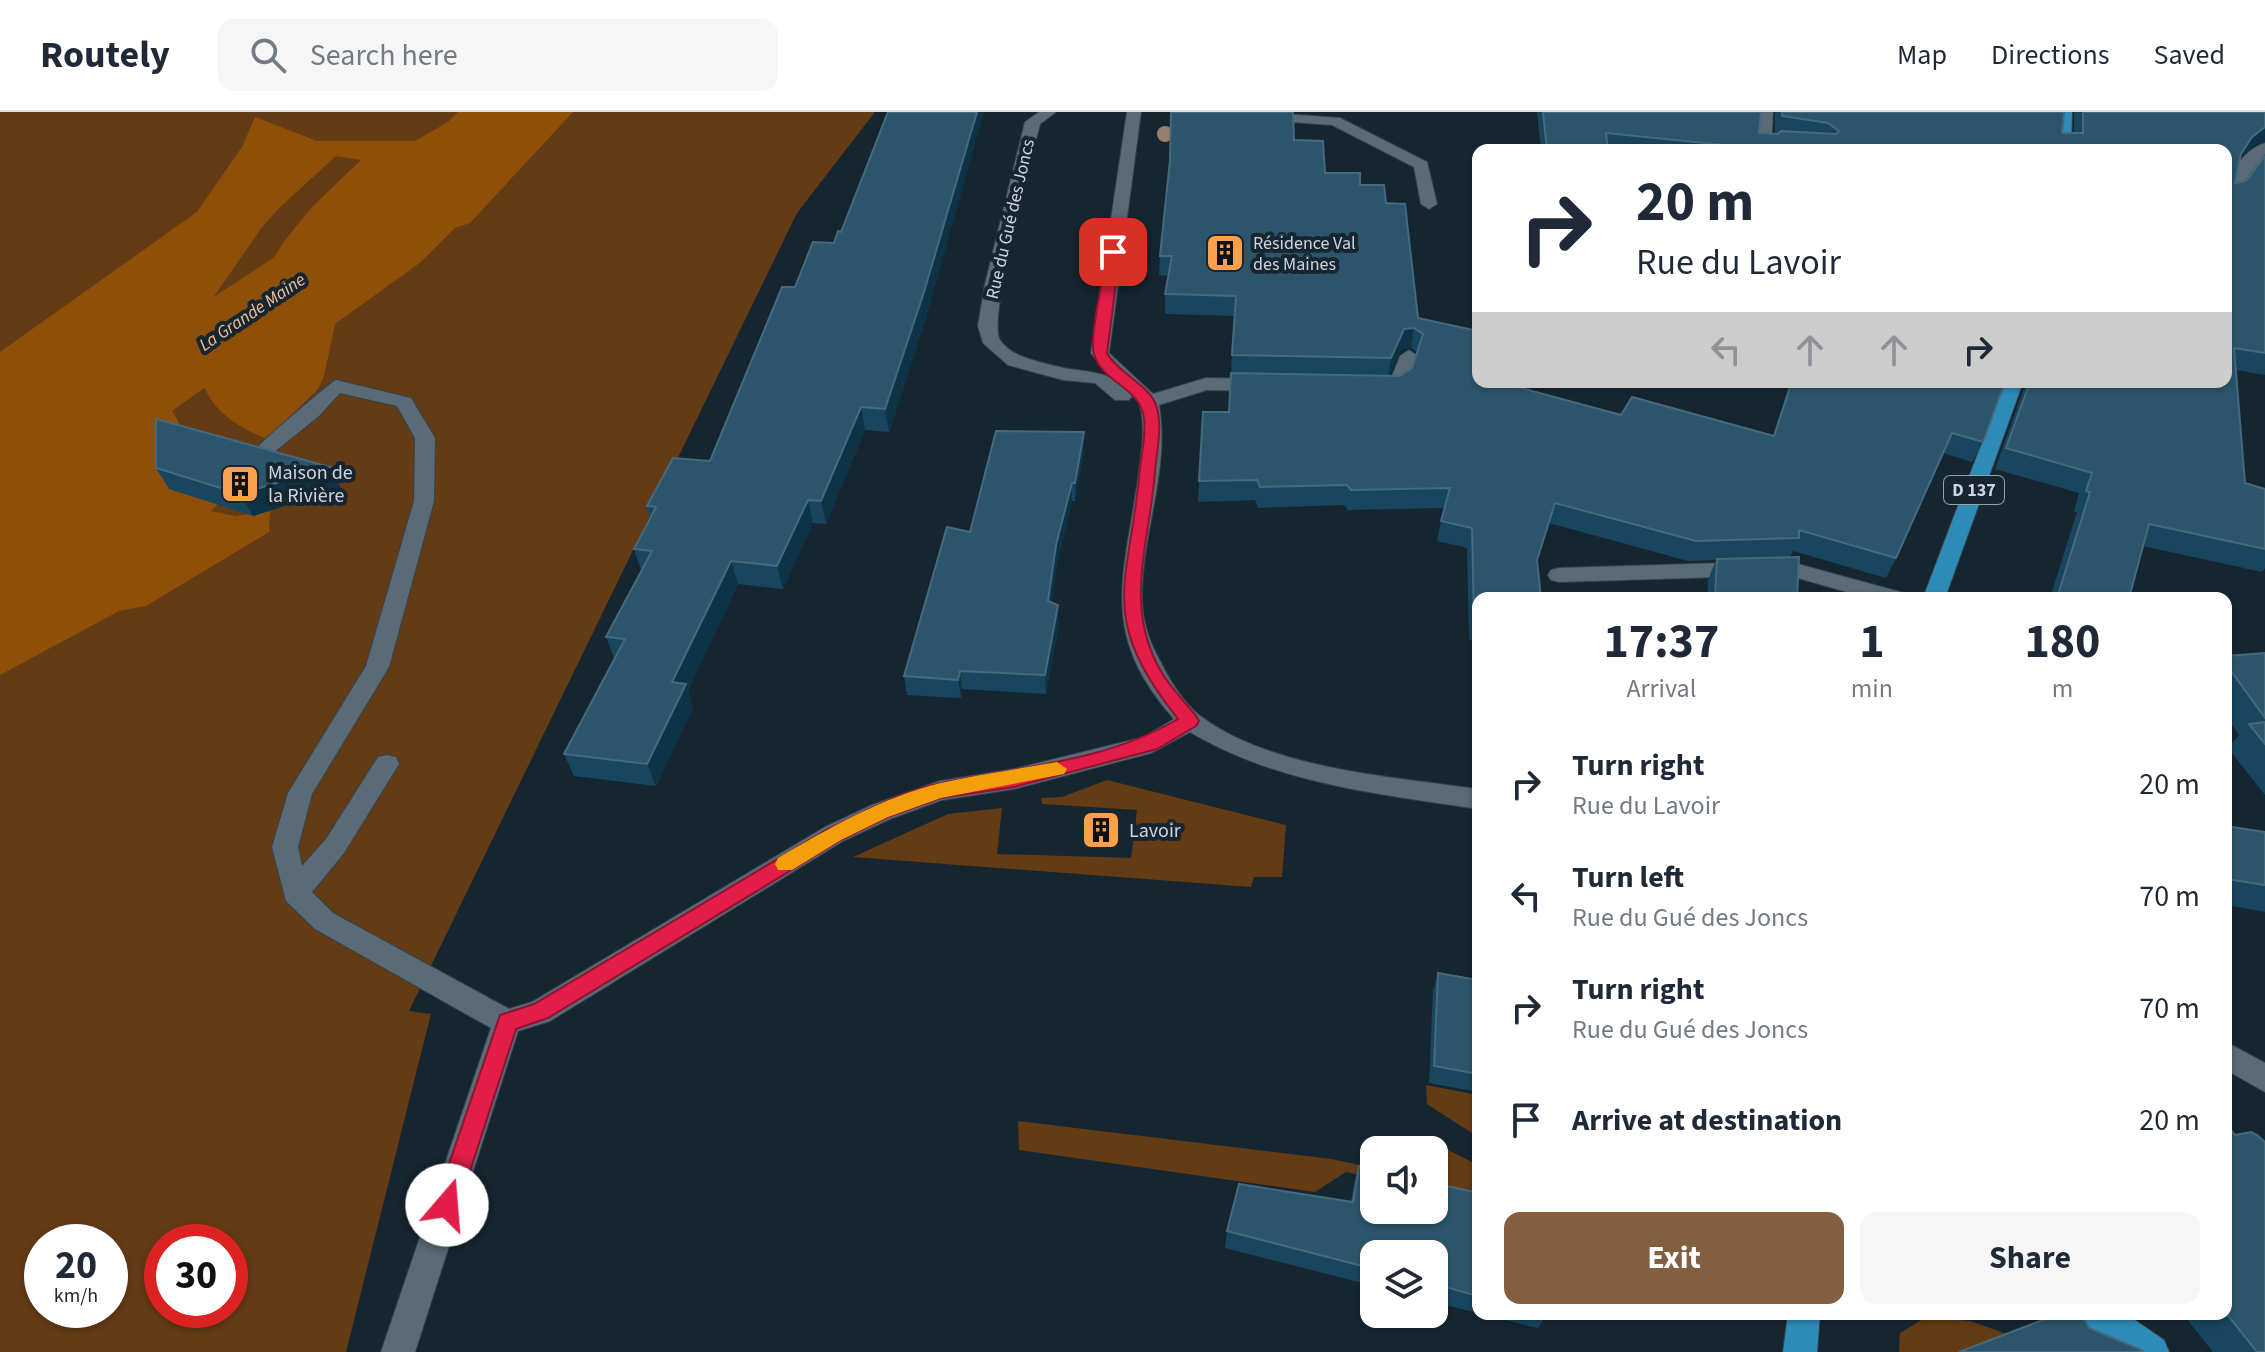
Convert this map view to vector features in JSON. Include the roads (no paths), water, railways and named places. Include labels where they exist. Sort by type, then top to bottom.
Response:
[{"type":"main road","points":[[2063,144],[2065,112]]},
{"type":"main road","name":"D 137","points":[[1936,592],[2012,388]]},
{"type":"main road","points":[[1800,1352],[1803,1320]]},
{"type":"main road","points":[[2107,1320],[2152,1352]]},
{"type":"street","name":"Rue du Gué des Joncs","points":[[1049,112],[1033,122],[987,326],[992,343],[1015,361],[1063,374],[1100,378],[1150,411]]},
{"type":"street","points":[[1134,112],[1100,353],[1106,365],[1150,411],[1147,481],[1130,591],[1132,618],[1142,652],[1157,679],[1190,721],[1226,741],[1291,763],[1396,786],[1472,798]]},
{"type":"street","points":[[1766,112],[1769,144]]},
{"type":"street","points":[[1247,114],[1335,121],[1421,165],[1429,204]]},
{"type":"street","points":[[2232,186],[2255,153],[2265,148]]},
{"type":"street","points":[[1366,387],[1397,387],[1409,356]]},
{"type":"street","points":[[1150,411],[1206,384],[1286,386]]},
{"type":"street","points":[[266,449],[312,412],[336,386],[404,402],[425,438],[424,501],[377,667],[300,793],[285,847],[295,893],[324,921],[507,1022],[540,1012],[834,834],[881,812],[940,791],[1014,779],[1151,744],[1190,721]]},
{"type":"street","points":[[1559,575],[1787,568],[1874,592]]},
{"type":"street","points":[[295,893],[335,846],[387,764]]},
{"type":"street","points":[[398,1352],[507,1022]]},
{"type":"street","points":[[2232,1059],[2265,1079]]},
{"type":"water","points":[[458,112],[573,112],[470,223],[455,228],[421,262],[335,324],[324,376],[318,389],[267,439],[233,421],[214,403],[203,380],[203,367],[286,239],[313,206],[361,160],[336,156],[277,210],[165,367],[163,382],[166,399],[180,425],[198,442],[218,504],[211,511],[236,516],[270,511],[269,532],[146,606],[119,611],[0,675],[0,352],[197,212],[242,147],[255,117],[317,141],[415,141],[448,122]]},
{"type":"waterway","name":"La Grande Maine","points":[[0,521],[65,440],[375,228],[514,112]]},
{"type":"place","name":"Résidence Val des Maines","points":[[1225,253]]},
{"type":"place","name":"Maison de la Rivière","points":[[240,484]]},
{"type":"place","name":"Lavoir","points":[[1101,830]]}]
